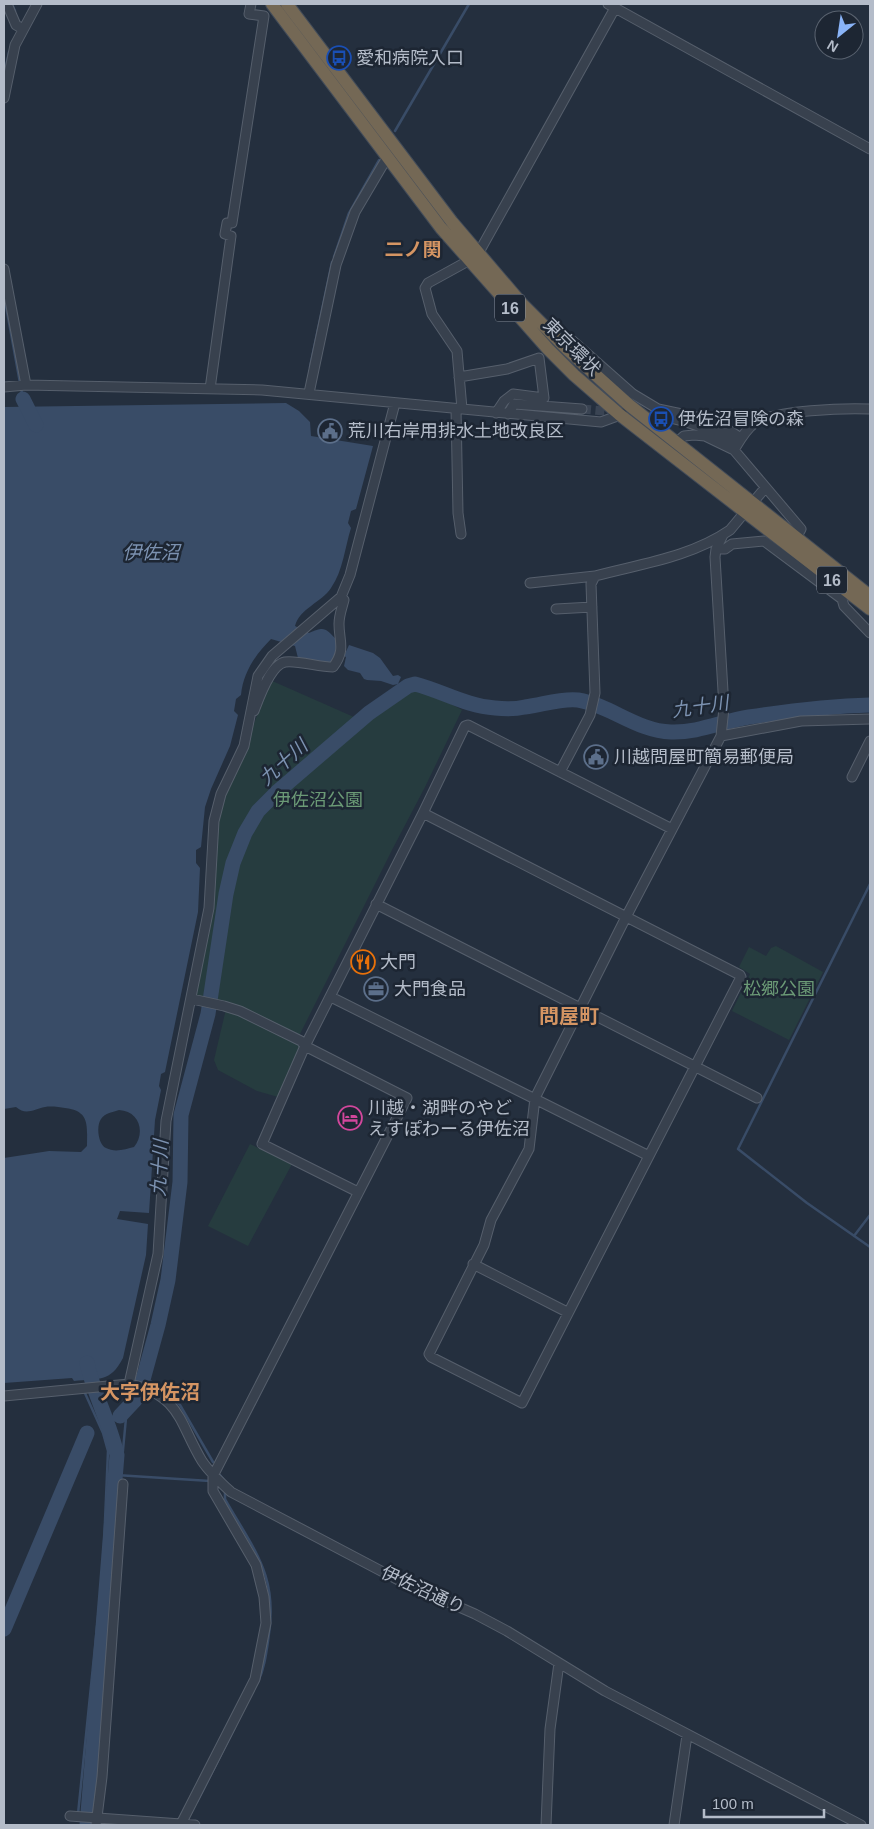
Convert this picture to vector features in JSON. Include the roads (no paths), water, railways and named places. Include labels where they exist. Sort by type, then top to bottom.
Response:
[{"type":"highway","name":"東京環状","points":[[272,4],[441,228],[568,350],[629,405],[676,443],[842,593],[870,609]]},
{"type":"highway","name":"東京環状","points":[[286,4],[473,257],[548,349],[574,375],[620,415],[749,508],[796,538],[870,596]]},
{"type":"street","points":[[7,4],[16,25],[23,29]]},
{"type":"street","points":[[4,98],[15,45],[37,4]]},
{"type":"street","points":[[210,389],[231,236],[225,234],[227,222],[232,223],[264,16],[249,14],[251,4]]},
{"type":"street","points":[[461,534],[458,513],[459,378],[457,351],[432,314],[424,288],[428,283],[473,257],[611,6],[870,149]]},
{"type":"street","points":[[310,393],[336,265],[355,212],[388,156]]},
{"type":"street","points":[[4,268],[26,386]]},
{"type":"street","points":[[568,350],[573,341],[633,394],[658,409],[696,417],[725,428],[738,443],[766,488],[801,529],[796,538]]},
{"type":"street","points":[[459,378],[507,369],[539,358],[544,398],[514,394],[504,401],[496,413]]},
{"type":"street","points":[[4,387],[262,390],[310,393],[600,422],[620,415],[629,405]]},
{"type":"street","points":[[132,1385],[158,1254],[166,1121],[209,908],[214,821],[221,794],[244,746],[258,676],[272,656],[341,597],[350,575],[395,403]]},
{"type":"street","points":[[508,414],[514,404],[582,409]]},
{"type":"street","points":[[738,443],[748,429],[756,422],[772,416],[870,409]]},
{"type":"street","points":[[666,417],[708,428],[738,443]]},
{"type":"street","points":[[676,443],[684,436],[699,436],[738,443]]},
{"type":"street","points":[[530,583],[595,576],[689,552],[730,530],[766,488]]},
{"type":"street","points":[[423,813],[626,917],[740,975],[741,977],[567,1312],[522,1403],[431,1357],[429,1354],[484,1245],[492,1220],[529,1149],[535,1098],[626,917],[721,736],[723,711],[715,574],[716,549],[723,535]]},
{"type":"street","points":[[716,549],[725,549],[732,544],[764,541],[842,593],[844,606],[870,633]]},
{"type":"street","points":[[560,772],[590,715],[595,694],[591,584],[595,576]]},
{"type":"street","points":[[247,730],[261,694],[278,664],[287,662],[333,667],[337,662],[342,645],[339,627],[344,600],[341,597]]},
{"type":"street","points":[[556,609],[592,608]]},
{"type":"street","points":[[721,736],[801,721],[870,719]]},
{"type":"street","points":[[358,1192],[262,1144],[305,1046],[465,726],[468,725],[672,829]]},
{"type":"street","points":[[852,777],[870,742]]},
{"type":"street","points":[[376,904],[757,1098]]},
{"type":"street","points":[[331,997],[649,1156]]},
{"type":"street","points":[[181,1824],[255,1679],[266,1622],[264,1597],[256,1565],[213,1491],[213,1476],[407,1098],[305,1046],[301,1041],[240,1011],[192,999]]},
{"type":"street","points":[[473,1264],[567,1312]]},
{"type":"street","name":"伊佐沼通り","points":[[4,1396],[132,1385],[147,1388],[172,1406],[182,1419],[202,1460],[213,1476],[231,1492],[402,1582],[475,1614],[605,1691],[856,1824]]},
{"type":"street","points":[[96,1822],[102,1777],[123,1484]]},
{"type":"street","points":[[546,1825],[550,1729],[559,1663]]},
{"type":"street","points":[[674,1825],[687,1735]]},
{"type":"street","points":[[70,1816],[96,1822],[195,1825]]},
{"type":"water","name":"伊佐沼","points":[[286,403],[299,411],[310,422],[311,436],[373,446],[356,509],[351,511],[348,523],[351,528],[335,581],[322,598],[301,615],[295,626],[309,633],[318,629],[324,629],[330,633],[337,640],[334,660],[329,663],[298,658],[295,646],[271,639],[251,665],[244,679],[241,695],[236,699],[234,711],[238,715],[230,746],[205,807],[201,847],[196,850],[196,863],[200,868],[198,912],[165,1072],[161,1074],[159,1086],[161,1090],[155,1120],[149,1213],[120,1211],[117,1219],[148,1224],[146,1255],[123,1358],[113,1372],[103,1378],[74,1381],[72,1378],[4,1383],[4,1158],[49,1151],[81,1152],[87,1146],[87,1126],[83,1116],[73,1110],[52,1107],[30,1111],[23,1111],[16,1107],[4,1109],[4,407]],"holes":[[[126,1111],[136,1118],[140,1129],[138,1141],[134,1147],[124,1150],[106,1148],[101,1143],[99,1122],[105,1115],[112,1112]]]},
{"type":"water","points":[[349,645],[373,653],[380,658],[393,676],[398,675],[401,677],[398,684],[393,685],[381,681],[367,680],[360,673],[348,670],[344,666],[346,657],[344,656]]},
{"type":"waterway","points":[[12,4],[15,11]]},
{"type":"waterway","points":[[395,131],[469,4]]},
{"type":"waterway","points":[[4,76],[9,52]]},
{"type":"waterway","points":[[334,257],[349,213],[379,160]]},
{"type":"waterway","points":[[310,367],[332,262]]},
{"type":"waterway","points":[[4,295],[20,383]]},
{"type":"waterway","points":[[21,388],[23,399]]},
{"type":"waterway","name":"伊佐沼","points":[[23,399],[36,425]]},
{"type":"waterway","name":"九十川","points":[[120,1416],[135,1400],[144,1376],[168,1280],[180,1182],[181,1115],[208,1014],[226,894],[233,863],[245,833],[258,811],[277,792],[369,713],[408,686],[415,684],[484,707],[506,709],[578,700],[601,707],[635,723],[659,731],[671,732],[691,731],[739,719],[779,713],[870,705]]},
{"type":"waterway","points":[[870,884],[738,1149],[807,1203],[870,1247]]},
{"type":"waterway","points":[[854,1236],[870,1215]]},
{"type":"waterway","points":[[87,1363],[117,1455],[87,1825]]},
{"type":"waterway","points":[[144,1376],[180,1405],[213,1462]]},
{"type":"waterway","points":[[78,1814],[103,1568],[108,1451],[103,1433],[84,1391]]},
{"type":"waterway","points":[[120,1482],[126,1418],[135,1400]]},
{"type":"waterway","name":"九十川","points":[[4,1629],[87,1433]]},
{"type":"waterway","points":[[116,1475],[210,1481]]},
{"type":"waterway","points":[[220,1475],[224,1480]]},
{"type":"waterway","points":[[225,1490],[225,1499],[255,1550],[267,1581],[271,1618],[263,1667],[258,1682]]},
{"type":"waterway","points":[[91,1825],[109,1622]]},
{"type":"waterway","points":[[197,1802],[234,1729]]},
{"type":"tunnel","points":[[582,409],[666,417]]},
{"type":"place","name":"愛和病院入口","points":[[339,58]]},
{"type":"place","name":"伊佐沼冒険の森","points":[[661,419]]},
{"type":"place","name":"荒川右岸用排水土地改良区","points":[[330,431]]},
{"type":"place","name":"川越問屋町簡易郵便局","points":[[596,757]]},
{"type":"place","name":"大門","points":[[363,962]]},
{"type":"place","name":"大門食品","points":[[376,989]]},
{"type":"place","name":"川越・湖畔のやど えすぽわーる伊佐沼","points":[[350,1118]]},
{"type":"district","name":"二ノ関","points":[[413,249]]},
{"type":"district","name":"問屋町","points":[[569,1016]]},
{"type":"district","name":"大字伊佐沼","points":[[150,1392]]},
{"type":"park label","name":"伊佐沼公園","points":[[318,800]]},
{"type":"park label","name":"松郷公園","points":[[779,989]]}]
